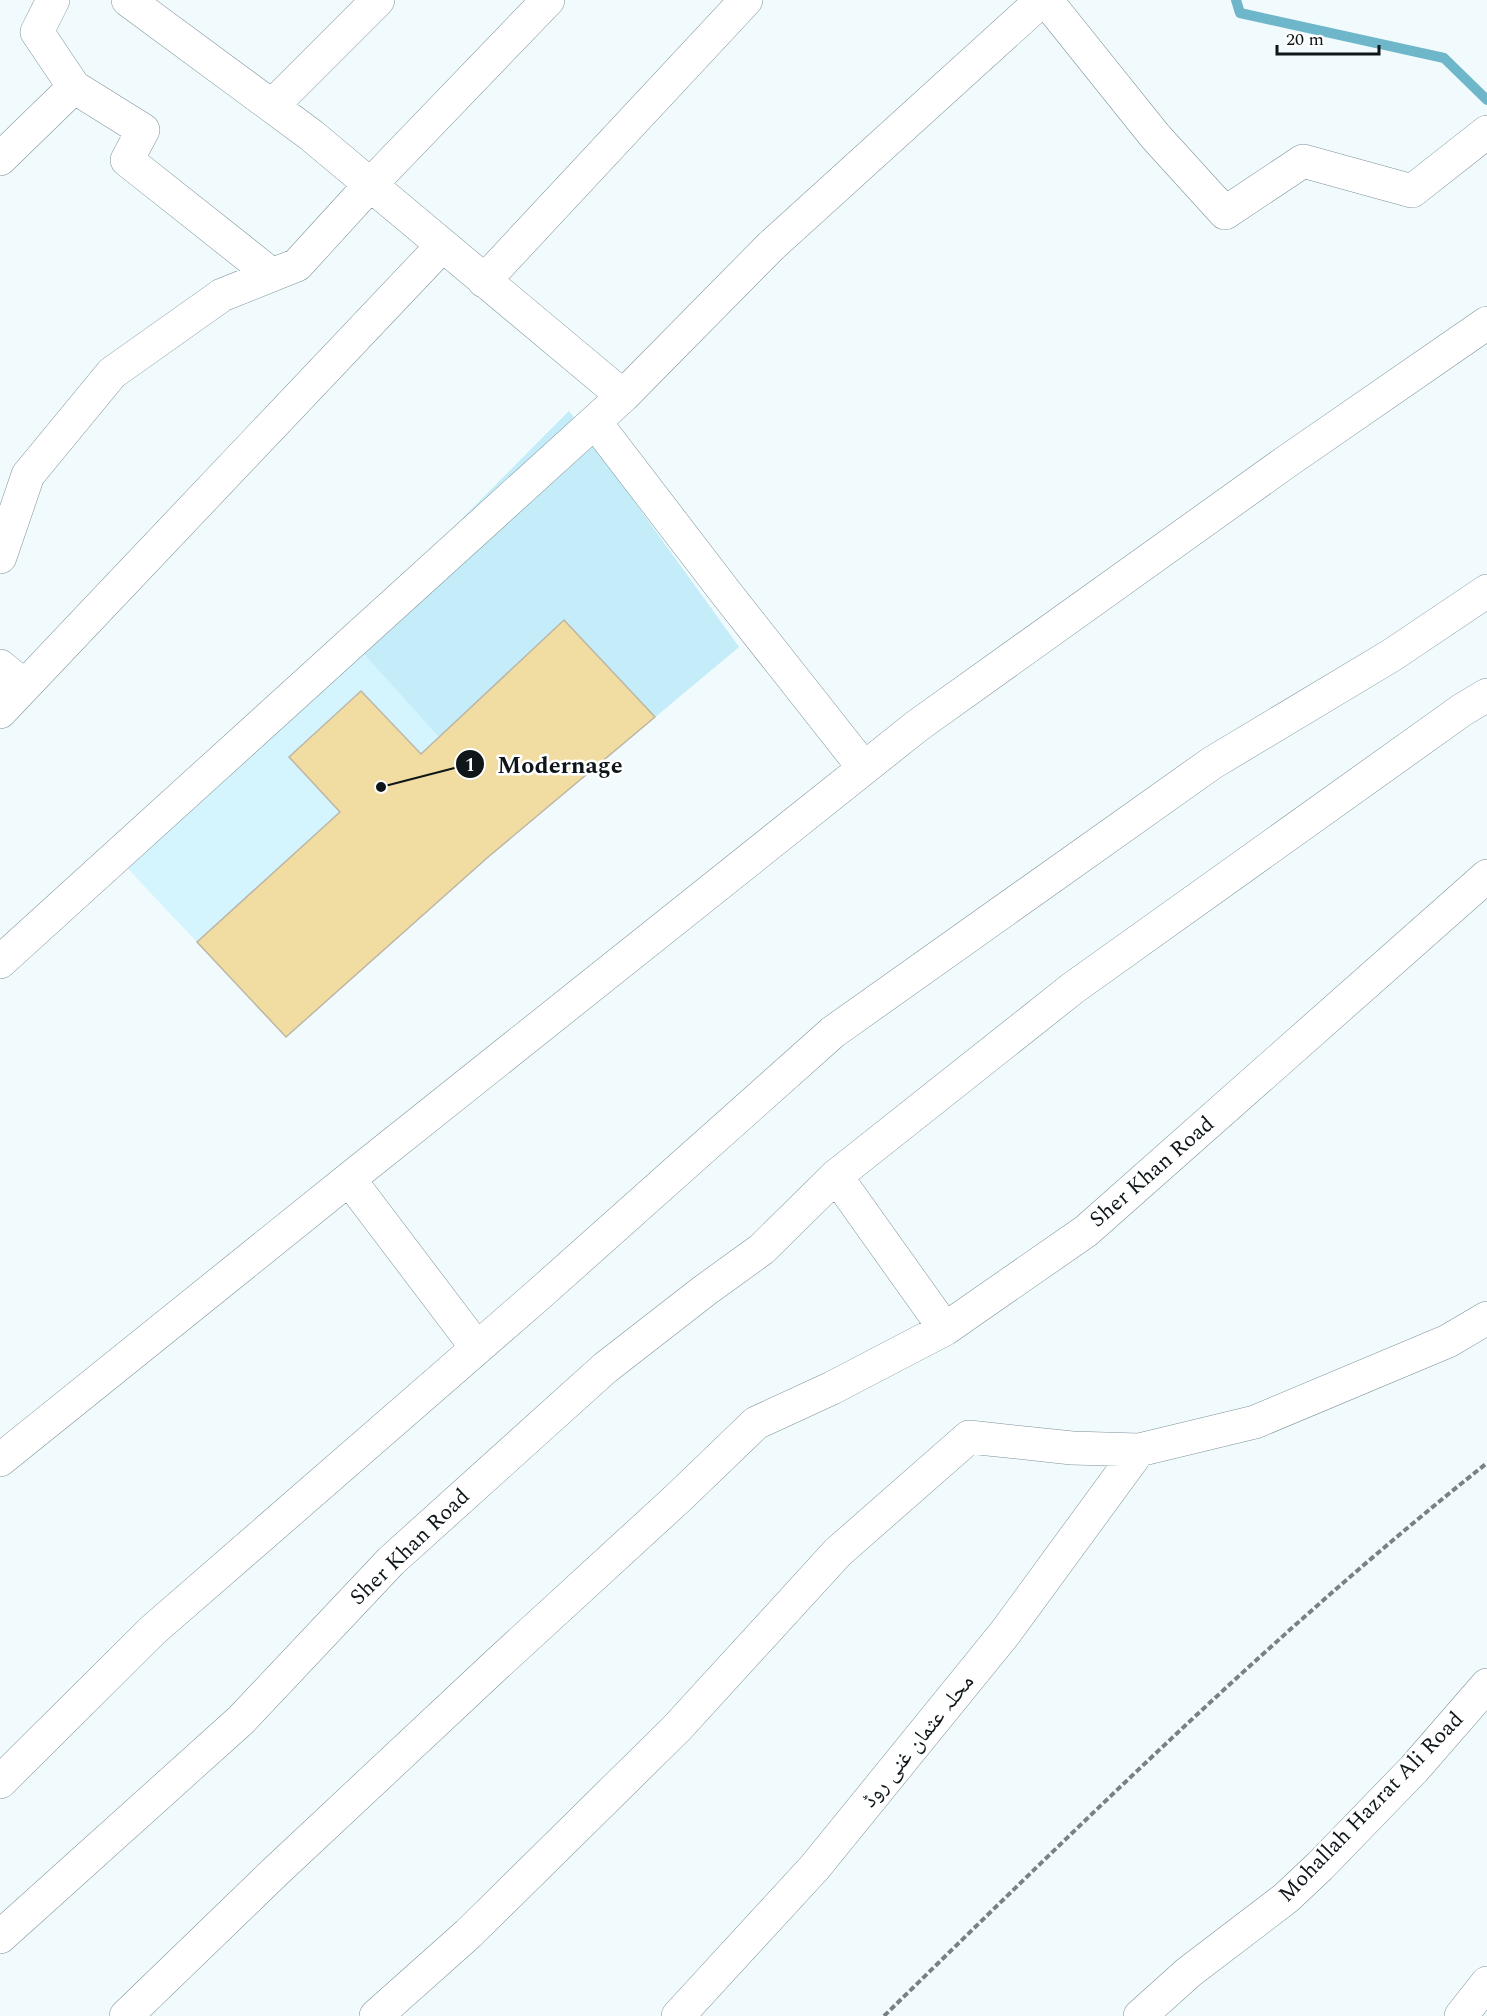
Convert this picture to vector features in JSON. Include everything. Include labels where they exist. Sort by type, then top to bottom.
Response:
[{"type":"street","points":[[54,0],[37,32],[74,87],[143,130],[127,160],[272,275]]},
{"type":"street","points":[[128,0],[311,135],[623,396]]},
{"type":"street","points":[[273,106],[378,0]]},
{"type":"street","points":[[0,557],[28,476],[112,373],[222,296],[297,265],[370,185],[548,0]]},
{"type":"street","points":[[484,281],[746,0]]},
{"type":"street","points":[[0,962],[595,422],[771,246],[1042,0]]},
{"type":"street","points":[[1046,0],[1155,136],[1225,213],[1303,160],[1412,191],[1487,132]]},
{"type":"street","points":[[0,159],[74,87]]},
{"type":"street","points":[[0,712],[12,676],[442,246]]},
{"type":"street","points":[[0,1460],[917,726],[1208,518],[1487,323]]},
{"type":"street","points":[[595,422],[864,768]]},
{"type":"street","points":[[0,1782],[153,1630],[477,1348],[833,1032],[1212,763],[1392,655],[1487,591]]},
{"type":"street","name":"Sher Khan Road","points":[[0,1937],[241,1720],[391,1561],[604,1368],[762,1249],[836,1176],[1073,988],[1487,695]]},
{"type":"street","name":"Sher Khan Road","points":[[126,2016],[275,1872],[756,1423],[832,1388],[945,1329],[1086,1231],[1487,876]]},
{"type":"street","points":[[836,1176],[945,1329]]},
{"type":"street","points":[[349,1179],[477,1348]]},
{"type":"street","points":[[375,2016],[468,1934],[676,1728],[838,1552],[969,1437],[1072,1448],[1139,1450],[1255,1422],[1448,1341],[1487,1318]]},
{"type":"street","name":"محلہ عثمان غنی روڈ","points":[[678,2016],[815,1867],[1005,1633],[1139,1450]]},
{"type":"street","name":"Mohallah Hazrat Ali Road","points":[[1140,2016],[1189,1972],[1286,1898],[1320,1866],[1414,1769],[1487,1685]]},
{"type":"street","points":[[1461,2016],[1487,1983]]},
{"type":"path","points":[[884,2016],[1127,1780],[1331,1594],[1487,1463]]},
{"type":"shaded area","points":[[569,411],[739,647],[487,858],[286,1037],[116,856],[299,683]]},
{"type":"shaded area","points":[[569,411],[739,647],[655,717],[439,737],[347,635]]},
{"type":"building","points":[[564,620],[655,717],[487,858],[286,1037],[197,942],[340,812],[289,757],[361,691],[421,754]]},
{"type":"waterway","points":[[1236,0],[1240,13],[1444,58],[1487,100]]},
{"type":"place","name":"Modernage","points":[[381,787]]}]
